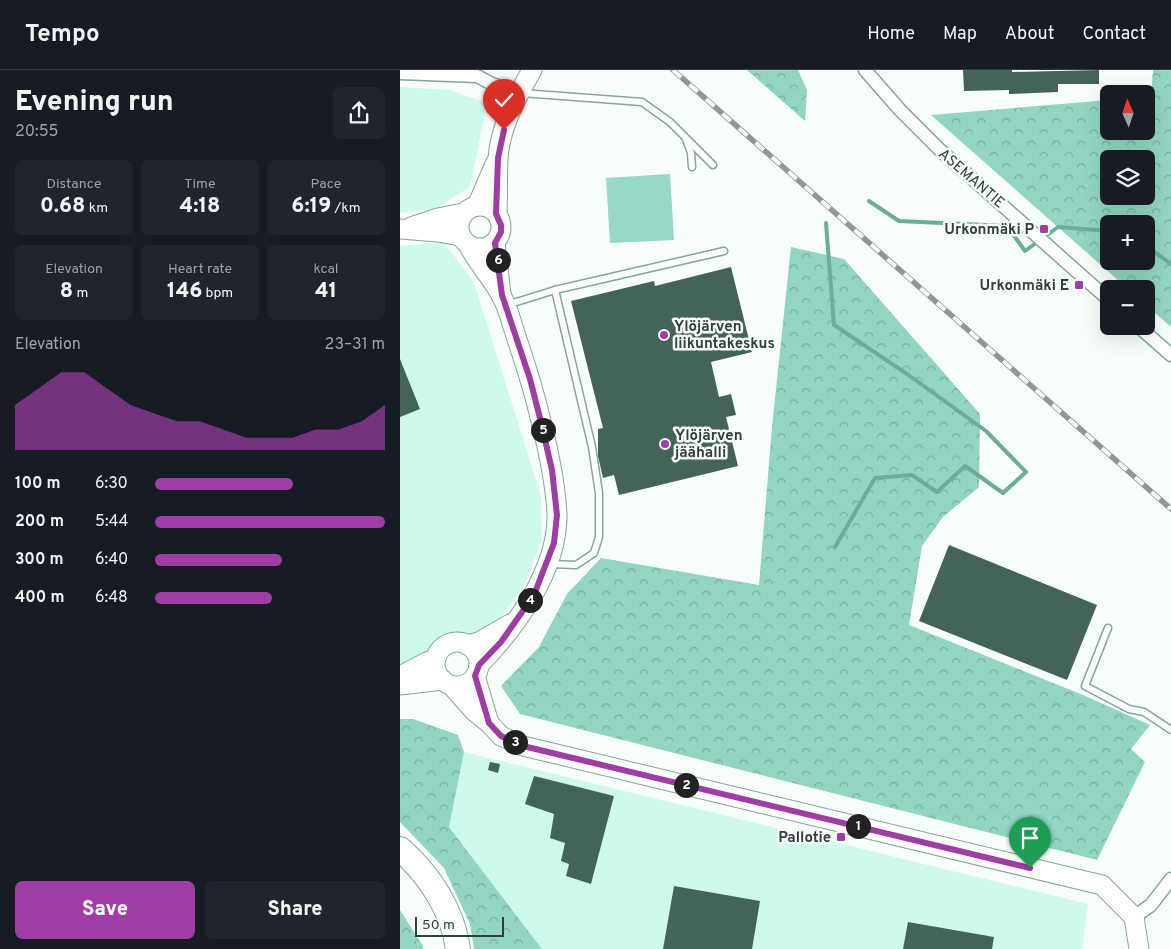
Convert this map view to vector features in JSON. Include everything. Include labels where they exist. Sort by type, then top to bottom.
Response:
[{"type":"highway","points":[[400,849],[422,871],[434,888],[452,925],[458,949]]},
{"type":"street","points":[[496,214],[498,158],[507,120],[518,93],[532,70]]},
{"type":"street","name":"ASEMANTIE","points":[[865,70],[900,110],[940,150],[1100,292]]},
{"type":"street","points":[[400,73],[477,73],[492,84],[518,93]]},
{"type":"street","points":[[498,158],[470,209],[459,220],[458,228],[476,259],[504,300]]},
{"type":"street","points":[[488,207],[496,214],[501,225],[495,243],[482,248],[465,241],[402,229],[470,209],[488,207]]},
{"type":"street","points":[[400,685],[447,683],[460,686],[466,684],[501,642],[534,595],[548,563],[554,543],[557,515],[545,438],[530,379],[504,300],[495,243]]},
{"type":"street","points":[[1148,335],[1171,355]]},
{"type":"street","points":[[514,622],[479,642],[467,645],[449,644],[439,653],[436,659],[437,673],[501,736],[523,746],[1102,885],[1134,917],[1139,949]]},
{"type":"street","points":[[467,645],[475,652],[477,670],[489,723]]},
{"type":"street","points":[[400,676],[436,659]]},
{"type":"street","points":[[1134,917],[1151,905],[1169,885]]},
{"type":"lane","points":[[518,93],[642,102],[670,122],[713,165]]},
{"type":"lane","points":[[684,136],[691,153],[692,167]]},
{"type":"lane","points":[[504,300],[724,252]]},
{"type":"lane","points":[[548,563],[576,565],[594,553],[599,537],[599,493],[588,426],[555,290]]},
{"type":"lane","points":[[1108,628],[1085,686],[1129,709],[1144,712],[1171,730]]},
{"type":"shaded area","points":[[400,87],[450,90],[487,103],[470,187],[435,209],[400,213]]},
{"type":"shaded area","points":[[670,174],[674,240],[610,243],[606,178]]},
{"type":"shaded area","points":[[444,242],[474,283],[541,496],[542,539],[526,583],[498,621],[472,645],[441,660],[400,669],[400,246]]},
{"type":"shaded area","points":[[464,752],[1088,904],[1082,949],[542,949],[449,827]]},
{"type":"green space","points":[[747,70],[798,70],[807,90],[805,121]]},
{"type":"green space","points":[[1153,70],[1171,70],[1171,327],[1155,313],[1155,280],[1118,280],[1106,270],[1155,270],[1155,215],[1100,215],[1100,264],[931,115],[1100,101],[1100,140],[1155,140],[1155,85],[1152,85]]},
{"type":"green space","points":[[791,247],[844,259],[980,414],[979,487],[943,517],[922,546],[909,625],[1083,695],[1150,725],[1131,749],[1145,762],[1097,860],[520,714],[501,686],[539,647],[567,594],[601,558],[759,585],[772,427]]},
{"type":"green space","points":[[400,719],[413,719],[458,735],[464,752],[449,827],[542,949],[474,949],[470,924],[444,868],[400,822]]},
{"type":"green space","points":[[400,910],[423,946],[423,949],[400,949]]},
{"type":"building","points":[[963,70],[1012,70],[1012,72],[1099,70],[1099,84],[1058,84],[1058,92],[1009,94],[1009,90],[964,91]]},
{"type":"building","points":[[731,267],[752,352],[711,362],[719,397],[731,394],[736,415],[726,417],[738,466],[619,495],[614,475],[603,478],[598,456],[598,429],[603,428],[571,301],[654,281],[655,286]]},
{"type":"building","points":[[400,359],[420,409],[400,417]]},
{"type":"building","points":[[949,545],[1097,605],[1067,680],[919,621]]},
{"type":"building","points":[[490,762],[500,764],[498,773],[488,770]]},
{"type":"building","points":[[534,776],[614,796],[591,884],[566,876],[569,864],[561,861],[565,843],[550,838],[554,814],[525,804]]},
{"type":"building","points":[[674,886],[760,901],[752,949],[663,949]]},
{"type":"building","points":[[908,922],[994,937],[992,949],[903,949]]},
{"type":"waterway","points":[[869,201],[899,221],[1007,226],[1025,251],[1058,227],[1100,230]]},
{"type":"waterway","points":[[826,223],[834,325],[907,374],[986,431],[1026,472],[1003,493],[965,466],[937,492],[912,475],[875,478],[835,547]]},
{"type":"waterway","points":[[1155,252],[1171,264]]},
{"type":"railway","points":[[673,70],[1171,509]]},
{"type":"place","name":"Urkonmäki P","points":[[1044,229]]},
{"type":"place","name":"Urkonmäki E","points":[[1079,285]]},
{"type":"place","name":"Ylöjärven liikuntakeskus","points":[[664,335]]},
{"type":"place","name":"Ylöjärven jäähalli","points":[[665,444]]},
{"type":"place","name":"Pallotie","points":[[841,837]]},
{"type":"route","points":[[504,130],[498,158],[496,214],[500,219],[501,232],[495,243],[502,295],[530,379],[545,438],[552,470],[557,515],[554,543],[548,563],[534,595],[507,635],[479,665],[475,676],[489,723],[501,736],[523,746],[1030,868]]}]
